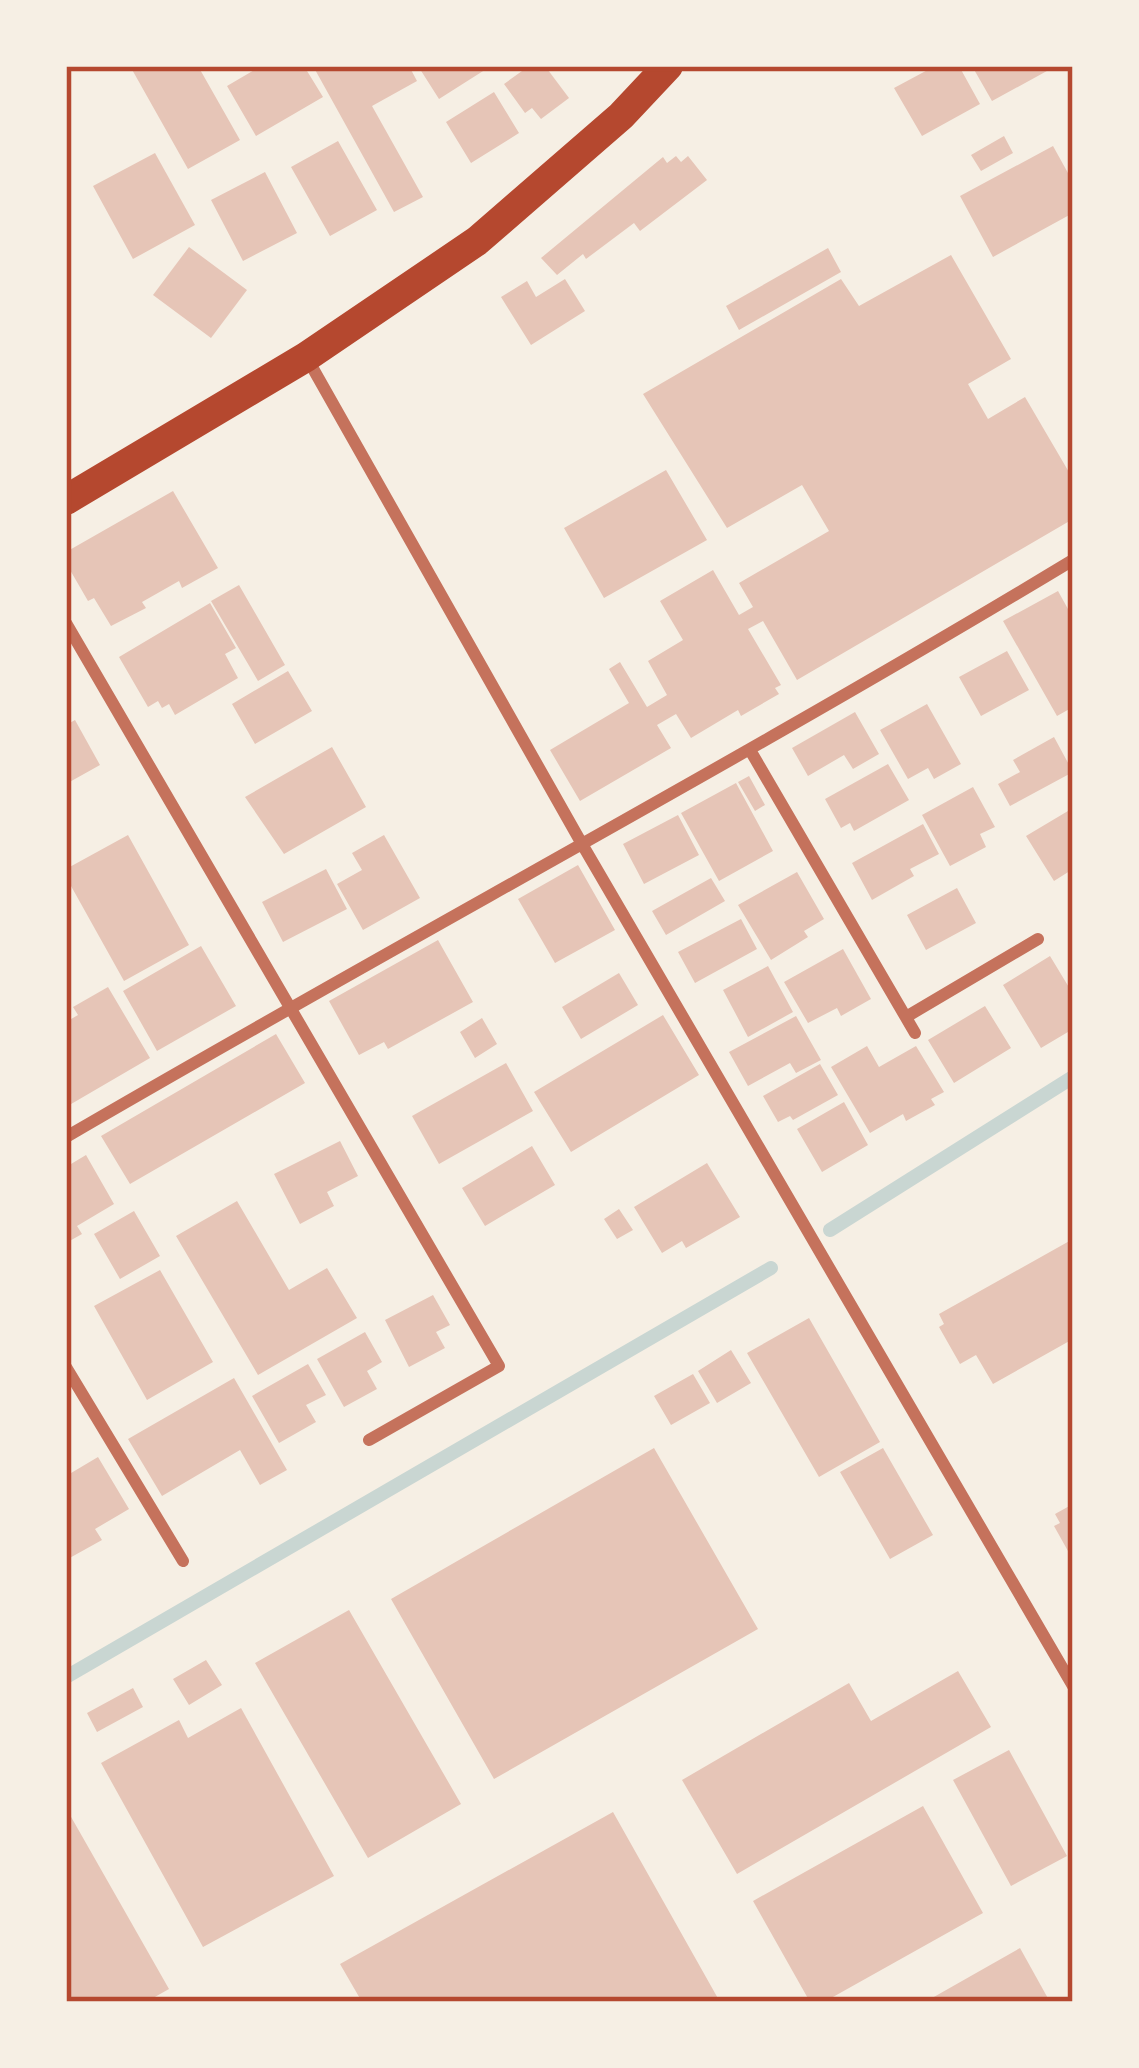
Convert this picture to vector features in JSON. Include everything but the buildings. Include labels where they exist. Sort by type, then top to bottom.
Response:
[{"type":"main road","points":[[66,500],[306,357],[477,241],[621,116],[668,66]]},
{"type":"street","points":[[306,357],[582,844],[1073,1686]]},
{"type":"street","points":[[66,1137],[289,1007],[750,751],[1069,562],[1073,580]]},
{"type":"street","points":[[66,622],[499,1366],[369,1440]]},
{"type":"street","points":[[750,751],[915,1033]]},
{"type":"street","points":[[906,1017],[1038,939]]},
{"type":"street","points":[[66,1367],[183,1561]]},
{"type":"waterway","points":[[830,1230],[1073,1077]]},
{"type":"waterway","points":[[66,1677],[771,1268]]}]
